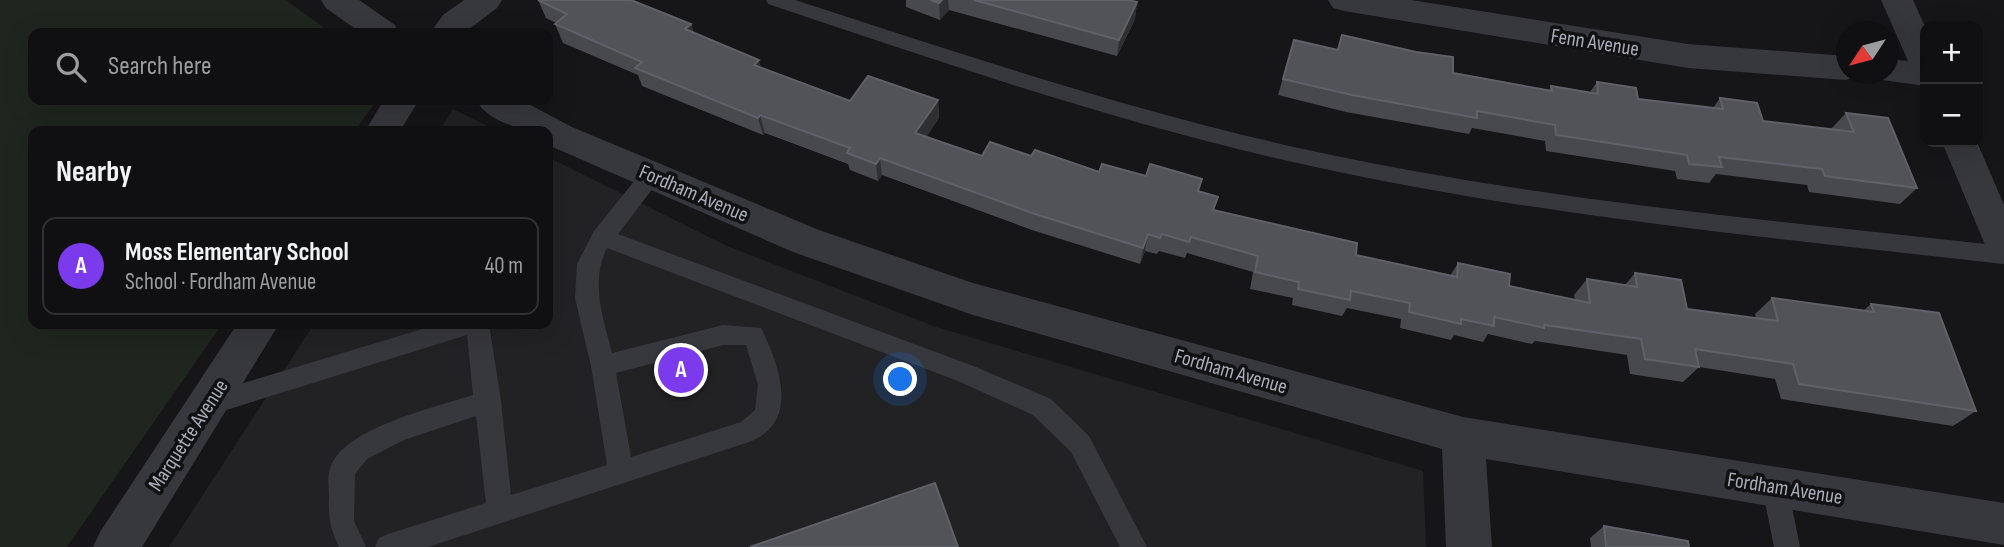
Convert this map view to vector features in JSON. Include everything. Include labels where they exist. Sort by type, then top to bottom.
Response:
[{"type":"street","points":[[337,0],[376,28]]},
{"type":"street","points":[[450,28],[486,0]]},
{"type":"street","name":"Fenn Avenue","points":[[1345,0],[1476,24],[1688,55],[1836,67]]},
{"type":"street","points":[[1897,0],[1920,51]]},
{"type":"street","points":[[1899,72],[1920,74]]},
{"type":"street","points":[[385,126],[399,105]]},
{"type":"street","name":"Fordham Avenue","points":[[502,105],[542,126]]},
{"type":"street","name":"Fordham Avenue","points":[[553,132],[806,241],[973,299],[1463,436],[2004,524]]},
{"type":"street","points":[[1961,147],[2004,248]]},
{"type":"street","name":"Marquette Avenue","points":[[117,547],[256,329]]},
{"type":"street","points":[[1463,436],[1469,547]]},
{"type":"lane","points":[[775,0],[1059,93],[1309,158],[1558,202],[2004,255]]},
{"type":"lane","points":[[621,472],[603,366],[587,298],[588,264],[603,237],[652,175]]},
{"type":"lane","points":[[603,237],[967,374],[1042,407],[1080,444],[1134,547]]},
{"type":"lane","points":[[207,405],[455,329]]},
{"type":"lane","points":[[478,329],[489,401],[500,511]]},
{"type":"lane","points":[[388,547],[749,432],[765,415],[771,386],[764,357],[753,335],[723,335],[603,366]]},
{"type":"lane","points":[[352,547],[341,522],[342,470],[358,451],[397,431],[489,401]]},
{"type":"lane","points":[[1775,486],[1787,547]]},
{"type":"shaded area","points":[[0,0],[286,0],[324,28],[28,28],[28,105],[373,105],[359,126],[28,126],[28,329],[219,329],[67,547],[0,547]]},
{"type":"shaded area","points":[[453,109],[487,126],[442,126]]},
{"type":"shaded area","points":[[553,159],[727,246],[936,327],[1423,471],[1426,547],[169,547],[311,329],[553,329]]},
{"type":"building","points":[[538,0],[631,0],[691,24],[685,29],[759,60],[754,65],[850,101],[868,76],[938,100],[915,133],[982,156],[990,142],[1031,156],[1035,150],[1099,172],[1102,164],[1146,176],[1150,164],[1202,179],[1198,191],[1218,197],[1213,210],[1357,243],[1356,255],[1457,277],[1458,263],[1510,274],[1509,286],[1590,303],[1587,279],[1637,287],[1635,273],[1681,280],[1687,309],[1778,321],[1772,298],[1874,312],[1871,304],[1939,313],[1976,411],[1799,384],[1793,364],[1695,349],[1699,367],[1645,359],[1641,339],[1544,325],[1544,328],[1494,317],[1494,326],[1461,319],[1461,324],[1409,312],[1410,303],[1351,291],[1350,300],[1298,289],[1299,282],[1255,272],[1258,256],[1191,237],[1189,242],[1162,234],[1160,238],[1148,234],[1143,248],[1032,213],[880,158],[876,164],[847,153],[850,148],[760,115],[758,118],[635,68],[642,62],[555,24],[567,14]]},
{"type":"building","points":[[974,0],[1128,0],[1137,2],[1119,40]]},
{"type":"building","points":[[1342,35],[1416,52],[1453,57],[1453,73],[1552,91],[1551,86],[1598,94],[1597,82],[1636,88],[1638,99],[1723,109],[1720,98],[1757,103],[1763,121],[1854,132],[1846,113],[1888,118],[1917,188],[1825,176],[1822,169],[1719,157],[1722,167],[1689,164],[1687,155],[1556,135],[1555,125],[1477,111],[1477,118],[1283,79],[1294,40],[1338,50]]},
{"type":"building","points":[[935,483],[958,547],[750,547]]},
{"type":"building","points":[[1604,526],[1688,541],[1689,547],[1606,547]]},
{"type":"place","name":"Moss Elementary School","points":[[681,370]]}]
